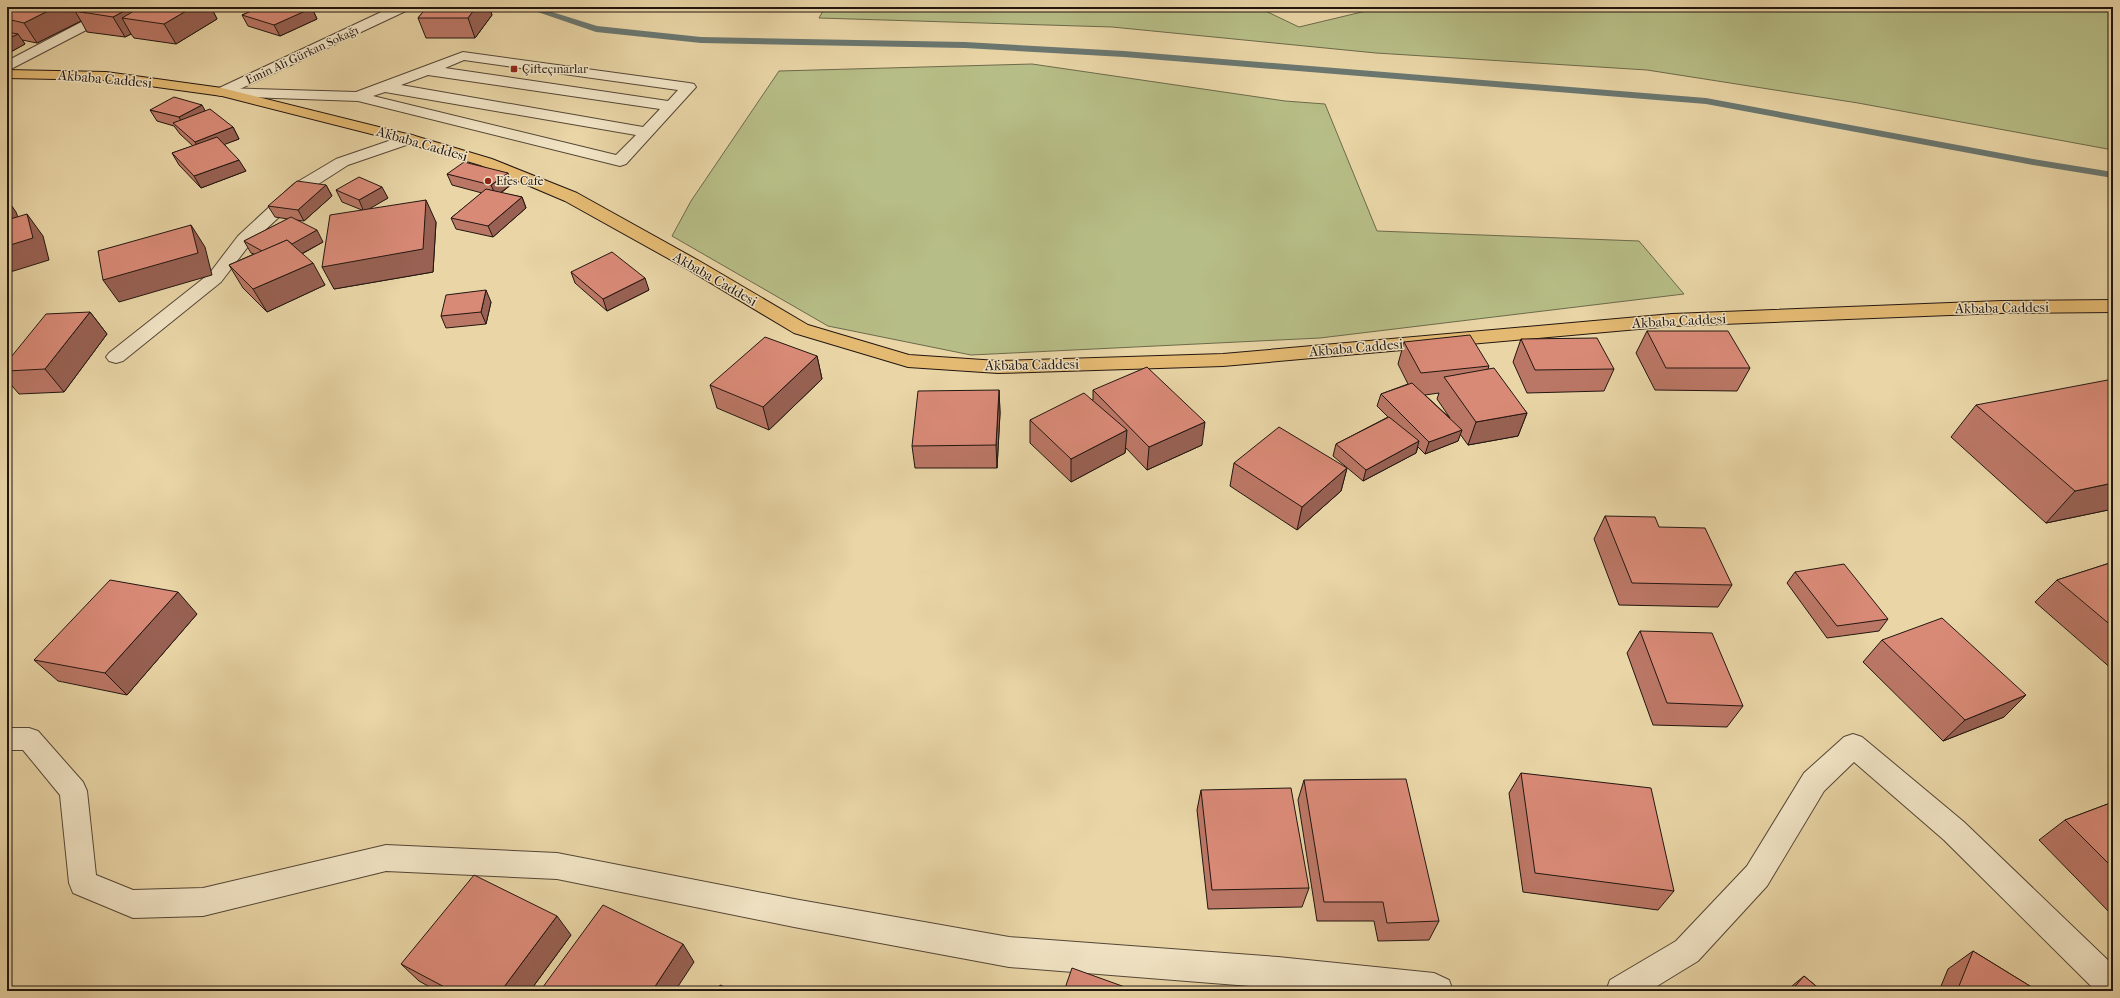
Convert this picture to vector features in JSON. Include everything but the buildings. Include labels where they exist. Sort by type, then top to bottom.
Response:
[{"type":"main road","name":"Akbaba Caddesi","points":[[7,74],[106,76],[222,92],[409,139],[486,162],[571,198],[695,266],[801,329],[908,361],[998,367],[1223,360],[1672,320],[2001,307],[2113,306]]},
{"type":"street","points":[[7,67],[120,7]]},
{"type":"street","name":"Emin Ali Gürkan Sokağı","points":[[222,92],[404,7]]},
{"type":"street","points":[[222,92],[358,97],[620,161],[689,88],[463,56],[358,97]]},
{"type":"street","points":[[426,70],[671,106]]},
{"type":"street","points":[[384,87],[647,132]]},
{"type":"street","points":[[116,357],[215,278],[244,240],[300,188],[342,162],[409,139]]},
{"type":"street","points":[[7,739],[30,739],[73,791],[82,883],[133,904],[203,902],[386,858],[556,866],[794,913],[1009,952],[1278,972],[1434,988],[1438,991]]},
{"type":"street","points":[[1621,991],[1687,950],[1752,882],[1814,782],[1852,745],[1954,831],[2113,986]]},
{"type":"green space","points":[[825,7],[1257,7],[1299,27],[1366,11],[1358,7],[2113,7],[2113,150],[1858,103],[1647,70],[1376,53],[1112,27],[819,18]]},
{"type":"green space","points":[[1032,64],[1285,101],[1325,104],[1377,231],[1639,241],[1684,294],[1320,338],[971,355],[828,326],[672,236],[691,201],[779,71]]},
{"type":"waterway","points":[[527,7],[596,29],[701,40],[965,45],[1124,54],[1706,101],[2033,162],[2113,175]]},
{"type":"place","name":"Çifteçınarlar","points":[[514,69]]},
{"type":"place","name":"Efes Cafe","points":[[488,181]]}]
